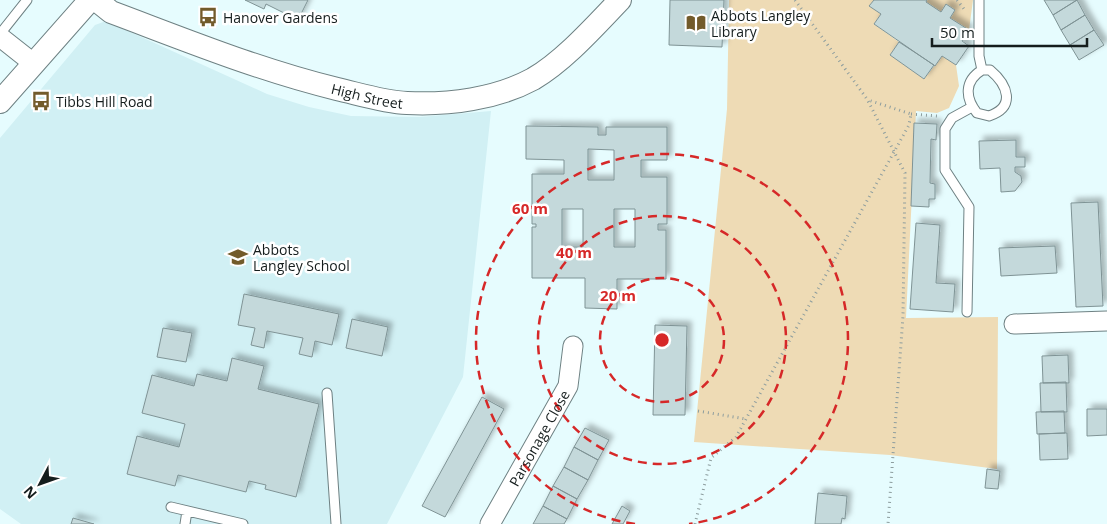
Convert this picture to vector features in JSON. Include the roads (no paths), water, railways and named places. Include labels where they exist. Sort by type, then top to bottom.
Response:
[{"type":"street","points":[[0,102],[33,62],[90,0]]},
{"type":"street","name":"High Street","points":[[96,0],[111,12],[255,67],[338,89],[406,103],[443,103],[480,98],[513,88],[534,78],[588,33],[620,0]]},
{"type":"street","points":[[0,36],[33,62]]},
{"type":"street","points":[[1014,324],[1107,321]]},
{"type":"street","name":"Parsonage Close","points":[[490,524],[568,386],[573,346]]},
{"type":"lane","points":[[0,36],[27,0]]},
{"type":"lane","points":[[979,0],[979,56],[982,70]]},
{"type":"lane","points":[[982,70],[990,70],[997,76],[1003,86],[1007,103],[995,114],[989,116],[977,113],[972,107],[967,92],[973,76],[982,70]]},
{"type":"lane","points":[[967,312],[970,207],[945,170],[945,129],[952,118],[972,107]]},
{"type":"lane","points":[[327,393],[336,524]]},
{"type":"lane","points":[[171,507],[243,524]]},
{"type":"lane","points":[[185,524],[186,511]]},
{"type":"place","name":"Hanover Gardens","points":[[208,17]]},
{"type":"place","name":"Abbots Langley Library","points":[[696,23]]},
{"type":"place","name":"Tibbs Hill Road","points":[[41,101]]},
{"type":"place","name":"Abbots Langley School","points":[[238,257]]}]
